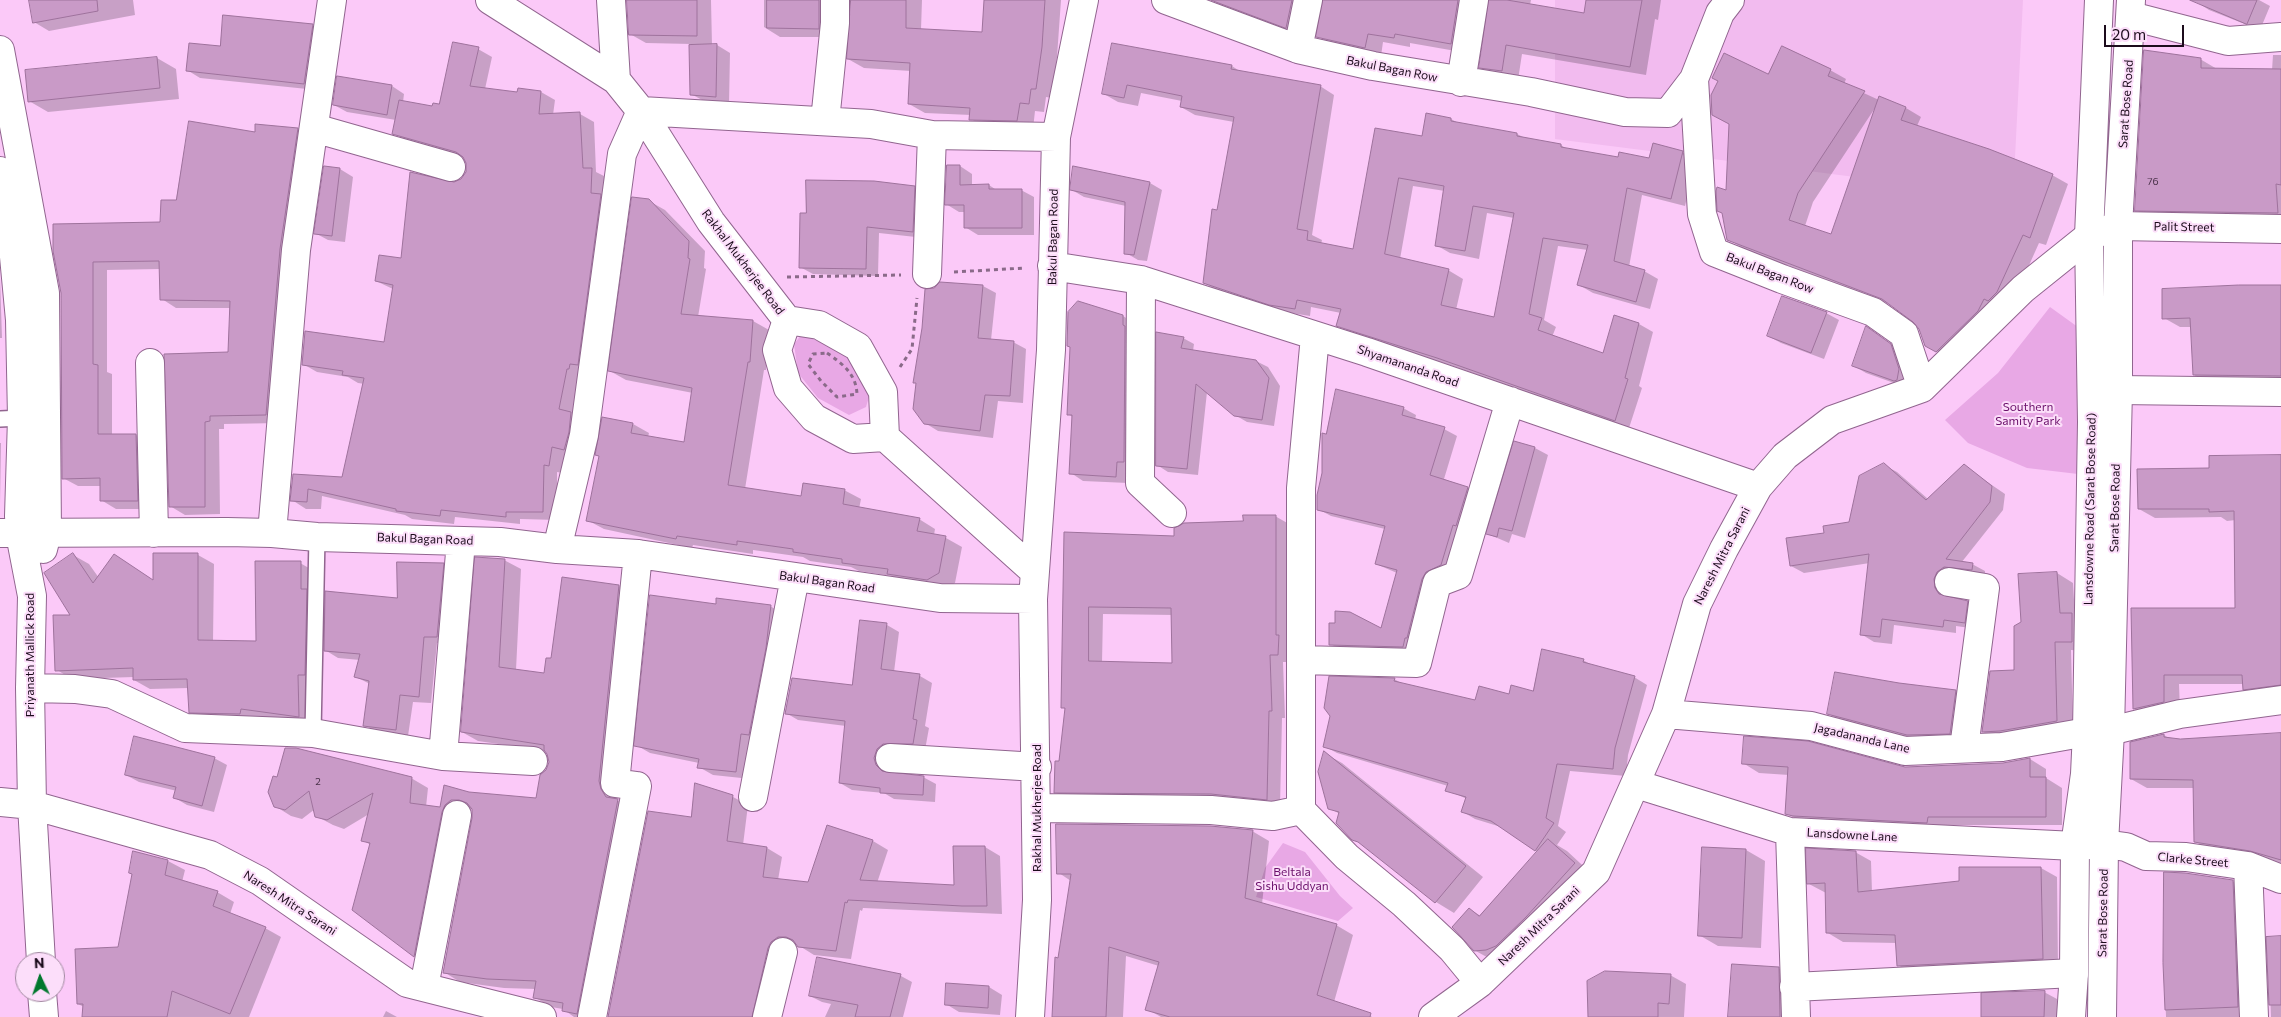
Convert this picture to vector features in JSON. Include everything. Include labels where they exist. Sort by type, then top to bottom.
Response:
[{"type":"street","points":[[272,533],[296,250],[332,0]]},
{"type":"street","name":"Rakhal Mukherjee Road","points":[[490,0],[616,80],[641,110],[711,222],[787,320],[777,350],[788,388],[814,418],[853,440],[885,437]]},
{"type":"street","points":[[611,0],[616,80]]},
{"type":"street","points":[[825,121],[835,23],[835,0]]},
{"type":"street","name":"Bakul Bagan Road","points":[[10,533],[272,533],[317,538],[500,542],[557,549],[638,554],[940,598],[1033,599],[1051,350],[1056,136],[1084,0]]},
{"type":"street","name":"Bakul Bagan Row","points":[[1166,0],[1298,49],[1372,66],[1531,92],[1625,112],[1668,113],[1694,79]]},
{"type":"street","points":[[1298,49],[1308,0]]},
{"type":"street","points":[[1461,82],[1474,0]]},
{"type":"street","points":[[1694,79],[1720,13],[1730,0]]},
{"type":"street","name":"Lansdowne Road (Sarat Bose Road)","points":[[2071,1017],[2074,972],[2075,846],[2085,774],[2098,731],[2089,236],[2099,0]]},
{"type":"street","points":[[2131,8],[2228,41],[2281,37]]},
{"type":"street","name":"Sarat Bose Road","points":[[2102,1017],[2104,844],[2098,731],[2118,390],[2118,226],[2131,8]]},
{"type":"street","points":[[0,50],[45,293],[47,533],[32,596]]},
{"type":"street","name":"Bakul Bagan Row","points":[[1694,79],[1702,214],[1714,252],[1873,312],[1904,334],[1922,388]]},
{"type":"street","points":[[557,549],[584,435],[622,154],[641,110],[871,124],[932,135],[1056,136]]},
{"type":"street","points":[[314,128],[451,167]]},
{"type":"street","points":[[922,284],[932,135]]},
{"type":"street","name":"Priyanath Mallick Road","points":[[0,171],[13,209],[7,246],[20,320],[11,418],[10,533],[32,596],[30,688],[32,805],[40,952]]},
{"type":"street","name":"Palit Street","points":[[2089,236],[2118,226],[2281,229]]},
{"type":"street","name":"Naresh Mitra Sarani","points":[[1433,1017],[1480,983],[1596,872],[1666,714],[1697,604],[1758,487],[1785,456],[1832,420],[1922,388],[2023,289],[2089,236]]},
{"type":"street","name":"Shyamananda Road","points":[[1052,266],[1140,280],[1510,401],[1758,487]]},
{"type":"street","points":[[1140,280],[1140,483],[1172,512]]},
{"type":"street","points":[[787,320],[819,325],[858,347],[883,392],[885,437],[1035,572]]},
{"type":"street","points":[[1315,336],[1300,488],[1300,810],[1347,857],[1404,904],[1452,949],[1480,983]]},
{"type":"street","points":[[150,363],[154,533]]},
{"type":"street","points":[[2118,390],[2281,392]]},
{"type":"street","points":[[1300,660],[1417,663],[1437,583],[1458,575],[1510,401]]},
{"type":"street","points":[[443,756],[461,540]]},
{"type":"street","points":[[592,1017],[637,786],[616,783],[638,554]]},
{"type":"street","points":[[753,797],[795,577]]},
{"type":"street","points":[[1949,582],[1985,588],[1964,748]]},
{"type":"street","name":"Rakhal Mukherjee Road","points":[[1030,1017],[1037,900],[1037,767],[1033,599]]},
{"type":"street","points":[[30,688],[112,694],[185,728],[313,733],[443,756],[532,762]]},
{"type":"street","name":"Jagadananda Lane","points":[[1666,714],[1811,726],[1905,751],[2002,747],[2098,731],[2180,714],[2281,700]]},
{"type":"street","points":[[890,758],[1037,767]]},
{"type":"street","name":"Lansdowne Lane","points":[[1636,784],[1790,832],[2075,846]]},
{"type":"street","name":"Naresh Mitra Sarani","points":[[0,802],[32,805],[210,855],[260,881],[407,982],[507,1013],[542,1017]]},
{"type":"street","points":[[1037,808],[1211,810],[1272,816],[1300,810]]},
{"type":"street","points":[[424,987],[457,814]]},
{"type":"street","points":[[1790,832],[1796,1017]]},
{"type":"street","name":"Clarke Street","points":[[2075,846],[2104,844],[2126,847],[2146,856],[2186,857],[2248,866],[2281,879]]},
{"type":"street","points":[[2248,866],[2254,1017]]},
{"type":"street","points":[[767,1017],[783,952]]},
{"type":"street","points":[[1794,987],[2074,972]]},
{"type":"street","points":[[43,1002],[44,1017]]},
{"type":"lane","points":[[313,733],[317,538]]},
{"type":"path","points":[[883,392],[912,349],[922,284]]},
{"type":"path","points":[[827,353],[844,364],[856,384],[857,394],[837,396],[821,381],[808,364],[813,354],[827,353]]},
{"type":"shaded area","points":[[1555,0],[2023,0],[2013,197],[1555,139]]},
{"type":"green space","name":"Southern Samity Park","points":[[2050,307],[2082,330],[2078,474],[2027,468],[1968,443],[1945,420],[1998,373]]},
{"type":"green space","points":[[802,334],[846,354],[871,390],[866,407],[849,415],[818,398],[798,373],[794,344]]},
{"type":"green space","name":"Beltala Sishu Uddyan","points":[[1283,843],[1305,852],[1340,896],[1353,908],[1338,921],[1256,897],[1265,868]]},
{"type":"building","points":[[29,0],[97,0],[98,11],[33,23]]},
{"type":"building","points":[[627,0],[697,0],[697,36],[629,35]]},
{"type":"building","points":[[767,0],[819,0],[819,29],[767,28]]},
{"type":"building","points":[[851,0],[906,0],[906,28],[982,32],[984,0],[1045,0],[1042,47],[1036,89],[1031,89],[1029,104],[1020,103],[1017,121],[969,120],[970,108],[908,104],[910,63],[847,59]]},
{"type":"building","points":[[1211,0],[1292,0],[1286,28]]},
{"type":"building","points":[[1323,0],[1458,0],[1451,44],[1395,34],[1394,38],[1368,34],[1365,48],[1316,37]]},
{"type":"building","points":[[1489,0],[1507,0],[1584,13],[1586,0],[1642,0],[1630,67],[1506,45],[1502,71],[1479,68]]},
{"type":"building","points":[[2190,0],[2257,0],[2247,24]]},
{"type":"building","points":[[223,15],[313,24],[304,84],[186,71],[189,43],[220,46]]},
{"type":"building","points":[[453,42],[479,47],[470,86],[517,92],[518,88],[541,91],[539,114],[580,112],[583,168],[592,168],[591,193],[601,194],[578,365],[570,364],[569,369],[567,369],[559,409],[571,412],[569,432],[564,450],[552,447],[549,466],[544,465],[543,512],[506,512],[506,517],[441,510],[440,516],[396,511],[396,509],[308,489],[307,502],[290,501],[293,474],[342,477],[364,378],[342,375],[343,371],[302,365],[305,331],[384,342],[393,285],[375,281],[379,255],[401,258],[410,172],[454,182],[461,179],[466,172],[466,163],[463,157],[456,152],[392,134],[399,100],[432,106],[433,103],[439,104]]},
{"type":"building","points":[[1112,43],[1232,65],[1231,69],[1321,85],[1297,229],[1308,231],[1307,240],[1353,249],[1375,128],[1422,136],[1426,113],[1451,118],[1451,121],[1517,133],[1517,136],[1561,144],[1561,147],[1618,157],[1619,152],[1649,158],[1653,143],[1683,151],[1671,199],[1627,188],[1614,261],[1645,270],[1636,302],[1577,285],[1588,245],[1543,238],[1529,314],[1542,318],[1538,330],[1603,353],[1614,315],[1639,323],[1625,378],[1628,379],[1615,421],[1437,358],[1336,326],[1341,309],[1297,300],[1295,309],[1269,305],[1203,283],[1212,209],[1217,210],[1234,117],[1180,107],[1182,96],[1127,85],[1124,98],[1102,94]],"holes":[[[1399,178],[1444,186],[1435,246],[1465,251],[1473,206],[1514,213],[1494,317],[1441,305],[1449,269],[1385,254]]]},
{"type":"building","points":[[717,44],[716,97],[690,95],[689,45]]},
{"type":"building","points":[[1782,46],[1831,69],[1828,76],[1865,91],[1798,193],[1789,220],[1831,234],[1879,96],[1906,107],[1901,120],[1989,149],[2053,174],[2030,238],[2023,235],[1997,292],[1988,301],[1984,299],[1978,311],[1936,352],[1925,346],[1919,329],[1913,322],[1882,299],[1727,240],[1722,213],[1717,211],[1716,191],[1717,187],[1726,190],[1729,124],[1712,115],[1711,95],[1718,81],[1712,78],[1724,53],[1768,74]]},
{"type":"building","points":[[2144,50],[2201,58],[2201,68],[2281,69],[2281,185],[2276,184],[2278,213],[2135,211]]},
{"type":"building","points":[[157,57],[160,88],[28,102],[25,70]]},
{"type":"building","points":[[337,76],[392,85],[387,115],[333,105]]},
{"type":"building","points":[[189,121],[255,132],[255,124],[298,128],[280,249],[266,415],[210,416],[210,421],[205,422],[205,507],[169,507],[164,354],[228,352],[230,301],[160,300],[159,261],[93,262],[93,364],[98,365],[98,434],[136,434],[138,501],[100,501],[100,478],[62,479],[61,293],[53,251],[53,224],[160,222],[161,200],[176,200]]},
{"type":"building","points":[[947,165],[960,165],[960,185],[989,184],[989,189],[1022,189],[1022,228],[964,228],[964,205],[945,205]]},
{"type":"building","points":[[324,166],[340,168],[332,236],[314,234]]},
{"type":"building","points":[[1073,166],[1150,182],[1134,255],[1124,254],[1125,202],[1070,190]]},
{"type":"building","points":[[806,180],[874,181],[915,186],[913,232],[867,227],[866,269],[799,268],[800,213],[806,213]]},
{"type":"building","points":[[632,197],[649,199],[689,241],[688,258],[690,259],[681,314],[753,320],[750,362],[748,362],[728,485],[801,496],[803,483],[845,489],[843,504],[920,518],[917,531],[946,536],[939,573],[927,580],[887,574],[888,569],[842,563],[842,559],[793,552],[793,549],[737,541],[737,545],[677,536],[676,539],[586,521],[599,456],[595,455],[602,417],[633,423],[631,433],[684,442],[692,388],[608,371]]},
{"type":"building","points":[[940,282],[983,285],[978,338],[1014,341],[1010,396],[985,395],[980,431],[924,424],[913,409],[916,383],[913,383],[922,328],[925,289],[934,288]]},
{"type":"building","points":[[2281,285],[2281,376],[2193,375],[2190,318],[2162,319],[2162,289]]},
{"type":"building","points":[[1782,296],[1827,312],[1811,353],[1767,336]]},
{"type":"building","points":[[1078,301],[1123,315],[1123,325],[1125,326],[1124,462],[1117,462],[1116,477],[1069,474],[1072,415],[1067,415],[1070,347],[1067,346],[1068,312]]},
{"type":"building","points":[[1866,326],[1891,344],[1899,369],[1897,380],[1894,381],[1852,366]]},
{"type":"building","points":[[1156,332],[1184,337],[1181,348],[1256,360],[1269,378],[1262,420],[1234,416],[1196,384],[1187,469],[1156,466]]},
{"type":"building","points":[[1336,389],[1404,407],[1402,415],[1445,427],[1430,475],[1468,487],[1456,526],[1453,525],[1441,565],[1426,572],[1422,579],[1403,647],[1329,645],[1329,623],[1335,623],[1335,611],[1350,612],[1381,628],[1397,570],[1375,564],[1385,526],[1317,510],[1317,495],[1322,473],[1322,433],[1326,434]]},
{"type":"building","points":[[1514,441],[1535,447],[1512,531],[1499,528],[1497,537],[1486,534]]},
{"type":"building","points":[[2281,455],[2281,685],[2243,690],[2242,675],[2164,675],[2164,702],[2133,709],[2131,608],[2235,608],[2234,511],[2209,512],[2209,509],[2138,509],[2137,469],[2209,468],[2209,456]]},
{"type":"building","points":[[1884,463],[1926,500],[1964,464],[1992,486],[1990,502],[1946,559],[1973,563],[1972,570],[1944,567],[1937,572],[1934,579],[1935,588],[1939,594],[1968,601],[1965,623],[1944,620],[1943,627],[1882,619],[1880,637],[1860,635],[1869,554],[1790,566],[1786,538],[1824,533],[1823,526],[1849,522],[1859,476]]},
{"type":"building","points":[[1243,515],[1276,515],[1276,635],[1279,635],[1278,655],[1270,655],[1272,711],[1269,711],[1267,800],[1211,794],[1054,793],[1055,761],[1059,761],[1065,708],[1061,708],[1064,532],[1174,536],[1174,528],[1184,523],[1243,521]],"holes":[[[1089,607],[1171,608],[1172,663],[1089,661]]]},
{"type":"building","points":[[73,553],[93,583],[114,554],[153,580],[153,553],[198,553],[198,640],[256,641],[255,561],[301,561],[301,589],[307,589],[305,675],[298,675],[299,717],[241,709],[240,714],[189,713],[187,679],[133,680],[133,668],[55,671],[53,615],[70,615],[44,573]]},
{"type":"building","points":[[475,557],[505,559],[499,667],[544,673],[546,658],[551,658],[562,577],[619,585],[599,781],[606,797],[618,799],[577,1014],[562,1011],[563,1003],[533,998],[536,981],[487,979],[443,973],[472,818],[472,809],[467,803],[451,800],[445,805],[442,812],[414,957],[352,910],[370,843],[361,841],[373,793],[327,820],[315,817],[309,791],[285,810],[274,807],[268,792],[273,776],[277,777],[285,748],[296,748],[412,777],[410,803],[440,807],[444,785],[469,792],[536,798],[540,775],[546,770],[549,762],[544,745],[461,732]]},
{"type":"building","points":[[397,562],[444,563],[437,637],[424,637],[419,697],[400,695],[396,730],[363,726],[369,681],[354,677],[360,654],[324,651],[325,591],[397,598]]},
{"type":"building","points":[[2057,572],[2060,613],[2072,613],[2072,642],[2055,642],[2057,721],[2000,731],[1982,732],[1990,671],[2014,670],[2014,626],[2021,622],[2018,574]]},
{"type":"building","points":[[650,595],[716,604],[716,598],[771,605],[766,648],[749,735],[741,734],[736,772],[697,768],[699,759],[634,746]]},
{"type":"building","points":[[860,620],[887,623],[881,669],[920,674],[913,719],[917,720],[913,744],[883,744],[877,749],[874,758],[876,765],[882,771],[924,776],[923,795],[880,793],[880,788],[839,783],[845,721],[785,714],[792,678],[852,685]]},
{"type":"building","points":[[1542,649],[1584,659],[1583,662],[1635,676],[1615,748],[1613,769],[1557,764],[1546,818],[1554,823],[1535,851],[1491,821],[1461,812],[1466,797],[1445,791],[1448,783],[1323,747],[1330,716],[1324,708],[1329,676],[1395,678],[1394,681],[1475,700],[1479,686],[1509,694],[1511,685],[1533,691]]},
{"type":"building","points":[[1835,672],[1956,690],[1950,734],[1907,735],[1827,714]]},
{"type":"building","points":[[2281,733],[2281,860],[2250,851],[2194,842],[2193,780],[2130,779],[2130,742],[2164,734],[2164,737],[2180,739]]},
{"type":"building","points":[[134,736],[215,757],[202,806],[173,798],[176,787],[125,775]]},
{"type":"building","points":[[1744,736],[1808,741],[1905,767],[2003,763],[2030,758],[2030,777],[2046,777],[2046,817],[1928,817],[1927,823],[1785,814],[1788,767],[1742,764]]},
{"type":"building","points":[[1324,751],[1466,866],[1435,903],[1358,842],[1352,840],[1336,823],[1339,812],[1328,809],[1318,772]]},
{"type":"building","points":[[695,783],[733,795],[727,841],[767,847],[763,877],[808,882],[827,825],[873,840],[860,880],[954,885],[953,846],[985,846],[987,906],[848,900],[847,903],[845,902],[836,951],[798,947],[793,940],[786,937],[778,937],[771,942],[752,1017],[608,1017],[648,811],[691,817]]},
{"type":"building","points":[[1056,824],[1210,826],[1253,830],[1245,898],[1337,924],[1317,995],[1371,1013],[1370,1017],[1170,1017],[1145,1010],[1159,962],[1109,947],[1106,1017],[1052,1017],[1055,957],[1058,958],[1071,874],[1057,874]]},
{"type":"building","points":[[1548,839],[1575,863],[1526,917],[1496,946],[1486,950],[1474,951],[1452,927],[1469,908],[1479,916]]},
{"type":"building","points":[[1702,847],[1746,849],[1742,938],[1698,936]]},
{"type":"building","points":[[1806,848],[1856,851],[1858,892],[1959,881],[1959,867],[2041,867],[2043,959],[1897,966],[1895,935],[1826,933],[1825,883],[1807,884]]},
{"type":"building","points":[[133,851],[168,860],[165,875],[218,891],[213,906],[266,927],[230,1014],[172,991],[167,1017],[82,1017],[83,1004],[77,1004],[75,949],[118,947],[132,874],[129,873]]},
{"type":"building","points":[[2164,872],[2233,880],[2238,1007],[2165,1010],[2163,963]]},
{"type":"building","points":[[2281,936],[2281,1005],[2269,1005],[2266,937]]},
{"type":"building","points":[[817,957],[901,974],[890,1017],[855,1017],[858,1005],[809,996]]},
{"type":"building","points":[[1732,964],[1779,967],[1780,1017],[1728,1017]]},
{"type":"building","points":[[1605,971],[1671,974],[1669,1004],[1658,1003],[1658,1017],[1588,1017],[1587,981]]},
{"type":"building","points":[[946,983],[989,986],[988,1008],[945,1005]]},
{"type":"building","points":[[2045,991],[2044,1017],[1981,1017],[1981,993]]}]
